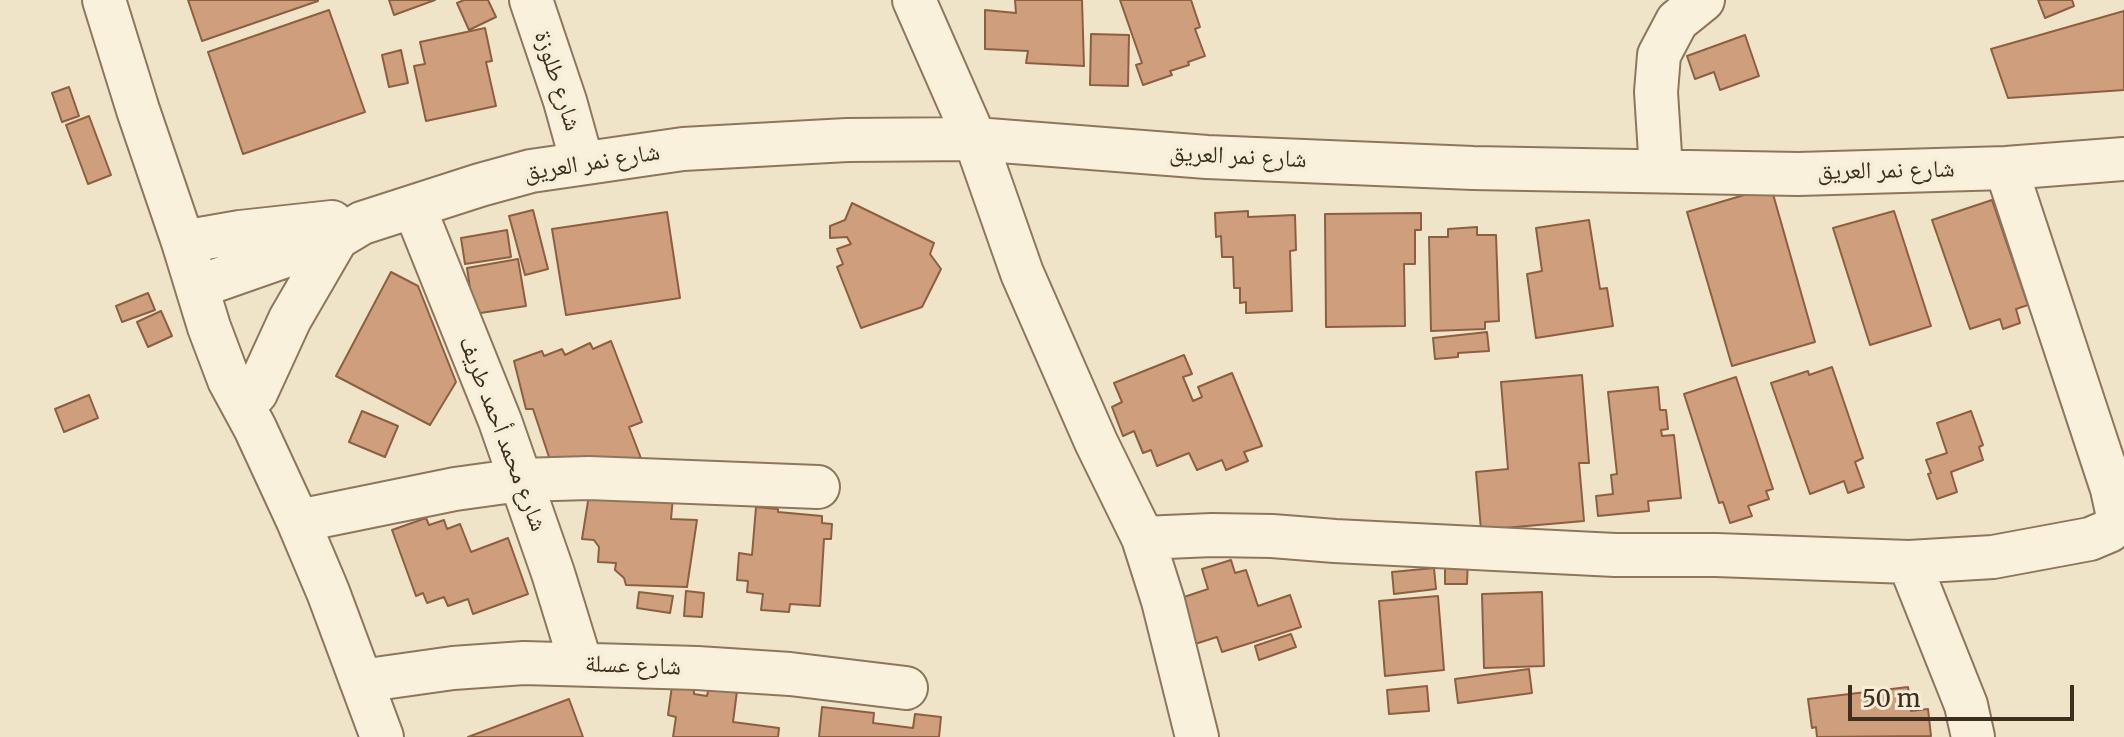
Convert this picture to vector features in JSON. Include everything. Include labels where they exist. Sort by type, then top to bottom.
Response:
[{"type":"street","points":[[104,0],[138,110],[195,240]]},
{"type":"street","points":[[127,0],[209,282],[229,380],[255,411],[382,737]]},
{"type":"street","name":"شارع طلوزة","points":[[531,0],[582,162]]},
{"type":"street","points":[[914,0],[975,139],[1022,273],[1096,442],[1143,538],[1163,601],[1197,737]]},
{"type":"street","points":[[1661,170],[1656,92],[1659,55],[1677,21],[1703,0]]},
{"type":"street","name":"شارع نمر العريق","points":[[209,282],[480,185],[531,171],[683,149],[847,140],[975,139],[1207,157],[1473,168],[1798,174],[2006,168],[2124,159]]},
{"type":"street","points":[[1143,538],[1272,536],[1615,555],[1716,555],[1909,562],[1993,557],[2090,539],[2109,531],[2116,523],[2117,512],[2112,489],[2006,168]]},
{"type":"street","name":"شارع محمد أحمد طريف","points":[[414,207],[500,421],[581,664]]},
{"type":"street","name":"شارع نمر العريق","points":[[195,240],[330,222],[349,231]]},
{"type":"street","points":[[255,411],[290,319],[349,231]]},
{"type":"street","points":[[298,521],[455,489],[520,480],[589,478],[818,487]]},
{"type":"street","points":[[1909,562],[1966,705],[1973,737]]},
{"type":"street","name":"شارع عسلة","points":[[361,681],[453,668],[524,663],[790,674],[906,688]]},
{"type":"building","points":[[188,0],[318,0],[318,1],[202,41]]},
{"type":"building","points":[[389,0],[435,0],[394,15]]},
{"type":"building","points":[[488,0],[496,17],[469,30],[457,3]]},
{"type":"building","points":[[1015,0],[1082,0],[1084,66],[1026,63],[1028,51],[985,49],[985,10],[1016,13]]},
{"type":"building","points":[[1120,0],[1191,0],[1200,27],[1195,29],[1205,56],[1170,71],[1172,75],[1143,85],[1136,65],[1142,63]]},
{"type":"building","points":[[2038,0],[2072,0],[2074,6],[2045,18]]},
{"type":"building","points":[[329,10],[365,112],[243,154],[208,52]]},
{"type":"building","points":[[2124,11],[2124,90],[2008,98],[1991,49]]},
{"type":"building","points":[[485,28],[492,61],[486,62],[496,106],[426,121],[414,66],[425,64],[420,42]]},
{"type":"building","points":[[1091,34],[1129,35],[1128,86],[1090,85]]},
{"type":"building","points":[[1745,35],[1759,76],[1720,90],[1714,72],[1695,79],[1687,56]]},
{"type":"building","points":[[401,50],[408,83],[389,87],[382,55]]},
{"type":"building","points":[[69,87],[79,116],[62,122],[52,93]]},
{"type":"building","points":[[89,116],[111,175],[88,184],[66,125]]},
{"type":"building","points":[[1771,187],[1815,342],[1732,366],[1687,212]]},
{"type":"building","points":[[1992,200],[2028,305],[2016,309],[2020,323],[2003,329],[2000,319],[1970,329],[1932,220]]},
{"type":"building","points":[[852,203],[934,243],[930,254],[941,269],[922,307],[861,328],[837,267],[843,264],[837,249],[851,244],[847,237],[830,238],[830,226],[845,220]]},
{"type":"building","points":[[533,210],[548,269],[525,275],[509,216]]},
{"type":"building","points":[[1248,211],[1248,217],[1295,215],[1296,250],[1290,251],[1292,311],[1246,313],[1246,302],[1240,303],[1240,288],[1234,288],[1233,257],[1222,257],[1221,236],[1216,237],[1215,213]]},
{"type":"building","points":[[1894,211],[1931,326],[1870,345],[1833,228]]},
{"type":"building","points":[[667,212],[680,298],[566,315],[552,229]]},
{"type":"building","points":[[1421,213],[1421,230],[1415,230],[1415,264],[1404,264],[1405,326],[1326,327],[1325,214]]},
{"type":"building","points":[[1589,220],[1600,289],[1607,288],[1613,326],[1536,338],[1527,274],[1542,271],[1536,228]]},
{"type":"building","points":[[1477,227],[1477,235],[1496,235],[1499,321],[1485,322],[1485,329],[1431,331],[1429,237],[1448,237],[1448,229]]},
{"type":"building","points":[[507,230],[511,257],[465,264],[461,238]]},
{"type":"building","points":[[518,259],[526,306],[474,314],[467,268]]},
{"type":"building","points":[[391,272],[418,286],[456,382],[430,425],[336,376]]},
{"type":"building","points":[[148,293],[155,310],[122,322],[116,306]]},
{"type":"building","points":[[161,311],[172,336],[148,347],[137,322]]},
{"type":"building","points":[[1487,332],[1489,351],[1458,353],[1458,357],[1435,359],[1433,338]]},
{"type":"building","points":[[611,341],[642,422],[629,427],[642,461],[550,460],[533,409],[526,409],[514,361],[542,351],[544,356],[562,349],[565,355],[590,343],[593,349]]},
{"type":"building","points":[[1184,355],[1192,374],[1183,377],[1193,401],[1202,397],[1198,387],[1232,373],[1262,446],[1244,452],[1248,461],[1226,470],[1222,460],[1197,470],[1189,453],[1157,466],[1151,450],[1143,453],[1134,431],[1123,436],[1112,407],[1122,402],[1114,383]]},
{"type":"building","points":[[1832,367],[1863,458],[1855,462],[1864,487],[1848,493],[1844,481],[1810,494],[1771,383]]},
{"type":"building","points":[[1582,375],[1589,463],[1579,463],[1584,521],[1481,530],[1476,472],[1508,469],[1501,382]]},
{"type":"building","points":[[1736,377],[1773,489],[1766,491],[1769,499],[1748,506],[1752,516],[1730,523],[1723,502],[1719,503],[1684,394]]},
{"type":"building","points":[[1658,387],[1660,410],[1666,410],[1668,429],[1661,430],[1662,436],[1674,435],[1681,498],[1648,501],[1649,511],[1598,516],[1596,496],[1613,494],[1611,475],[1617,474],[1608,392]]},
{"type":"building","points":[[89,395],[98,418],[64,432],[55,409]]},
{"type":"building","points":[[362,411],[398,426],[385,457],[349,442]]},
{"type":"building","points":[[1971,411],[1983,445],[1979,447],[1983,460],[1951,472],[1957,492],[1937,499],[1926,460],[1947,453],[1937,423]]},
{"type":"building","points":[[589,495],[673,497],[671,519],[697,520],[687,587],[626,585],[624,578],[615,570],[616,563],[598,562],[599,547],[594,540],[582,539]]},
{"type":"building","points":[[756,507],[822,516],[822,523],[832,524],[831,539],[824,539],[820,606],[790,604],[789,612],[761,610],[763,594],[747,592],[748,581],[737,580],[739,553],[752,555]]},
{"type":"building","points":[[426,518],[429,525],[444,520],[447,529],[460,524],[471,552],[508,538],[528,594],[473,614],[468,599],[448,606],[444,597],[427,603],[423,593],[416,596],[392,530]]},
{"type":"building","points":[[1445,558],[1468,559],[1467,584],[1445,584]]},
{"type":"building","points":[[1231,560],[1235,573],[1246,570],[1258,606],[1290,595],[1301,627],[1222,652],[1217,637],[1195,644],[1181,598],[1208,589],[1202,569]]},
{"type":"building","points":[[1434,568],[1436,589],[1394,594],[1392,572]]},
{"type":"building","points":[[686,591],[704,593],[702,617],[684,616]]},
{"type":"building","points":[[639,592],[673,596],[670,613],[637,608]]},
{"type":"building","points":[[1542,592],[1544,666],[1484,668],[1482,594]]},
{"type":"building","points":[[1438,596],[1444,670],[1385,676],[1379,601]]},
{"type":"building","points":[[1291,634],[1296,647],[1259,660],[1255,646]]},
{"type":"building","points":[[1529,669],[1532,693],[1458,703],[1455,679]]},
{"type":"building","points":[[672,686],[694,689],[694,694],[707,696],[709,687],[737,691],[733,722],[779,728],[778,737],[673,737],[676,717],[668,715]]},
{"type":"building","points":[[1427,686],[1429,711],[1389,714],[1387,690]]},
{"type":"building","points":[[1908,687],[1911,711],[1928,709],[1931,736],[1817,737],[1816,727],[1812,728],[1808,699]]},
{"type":"building","points":[[569,699],[583,737],[468,737]]},
{"type":"building","points":[[822,707],[874,713],[873,723],[913,728],[915,714],[941,717],[939,737],[819,737]]}]
